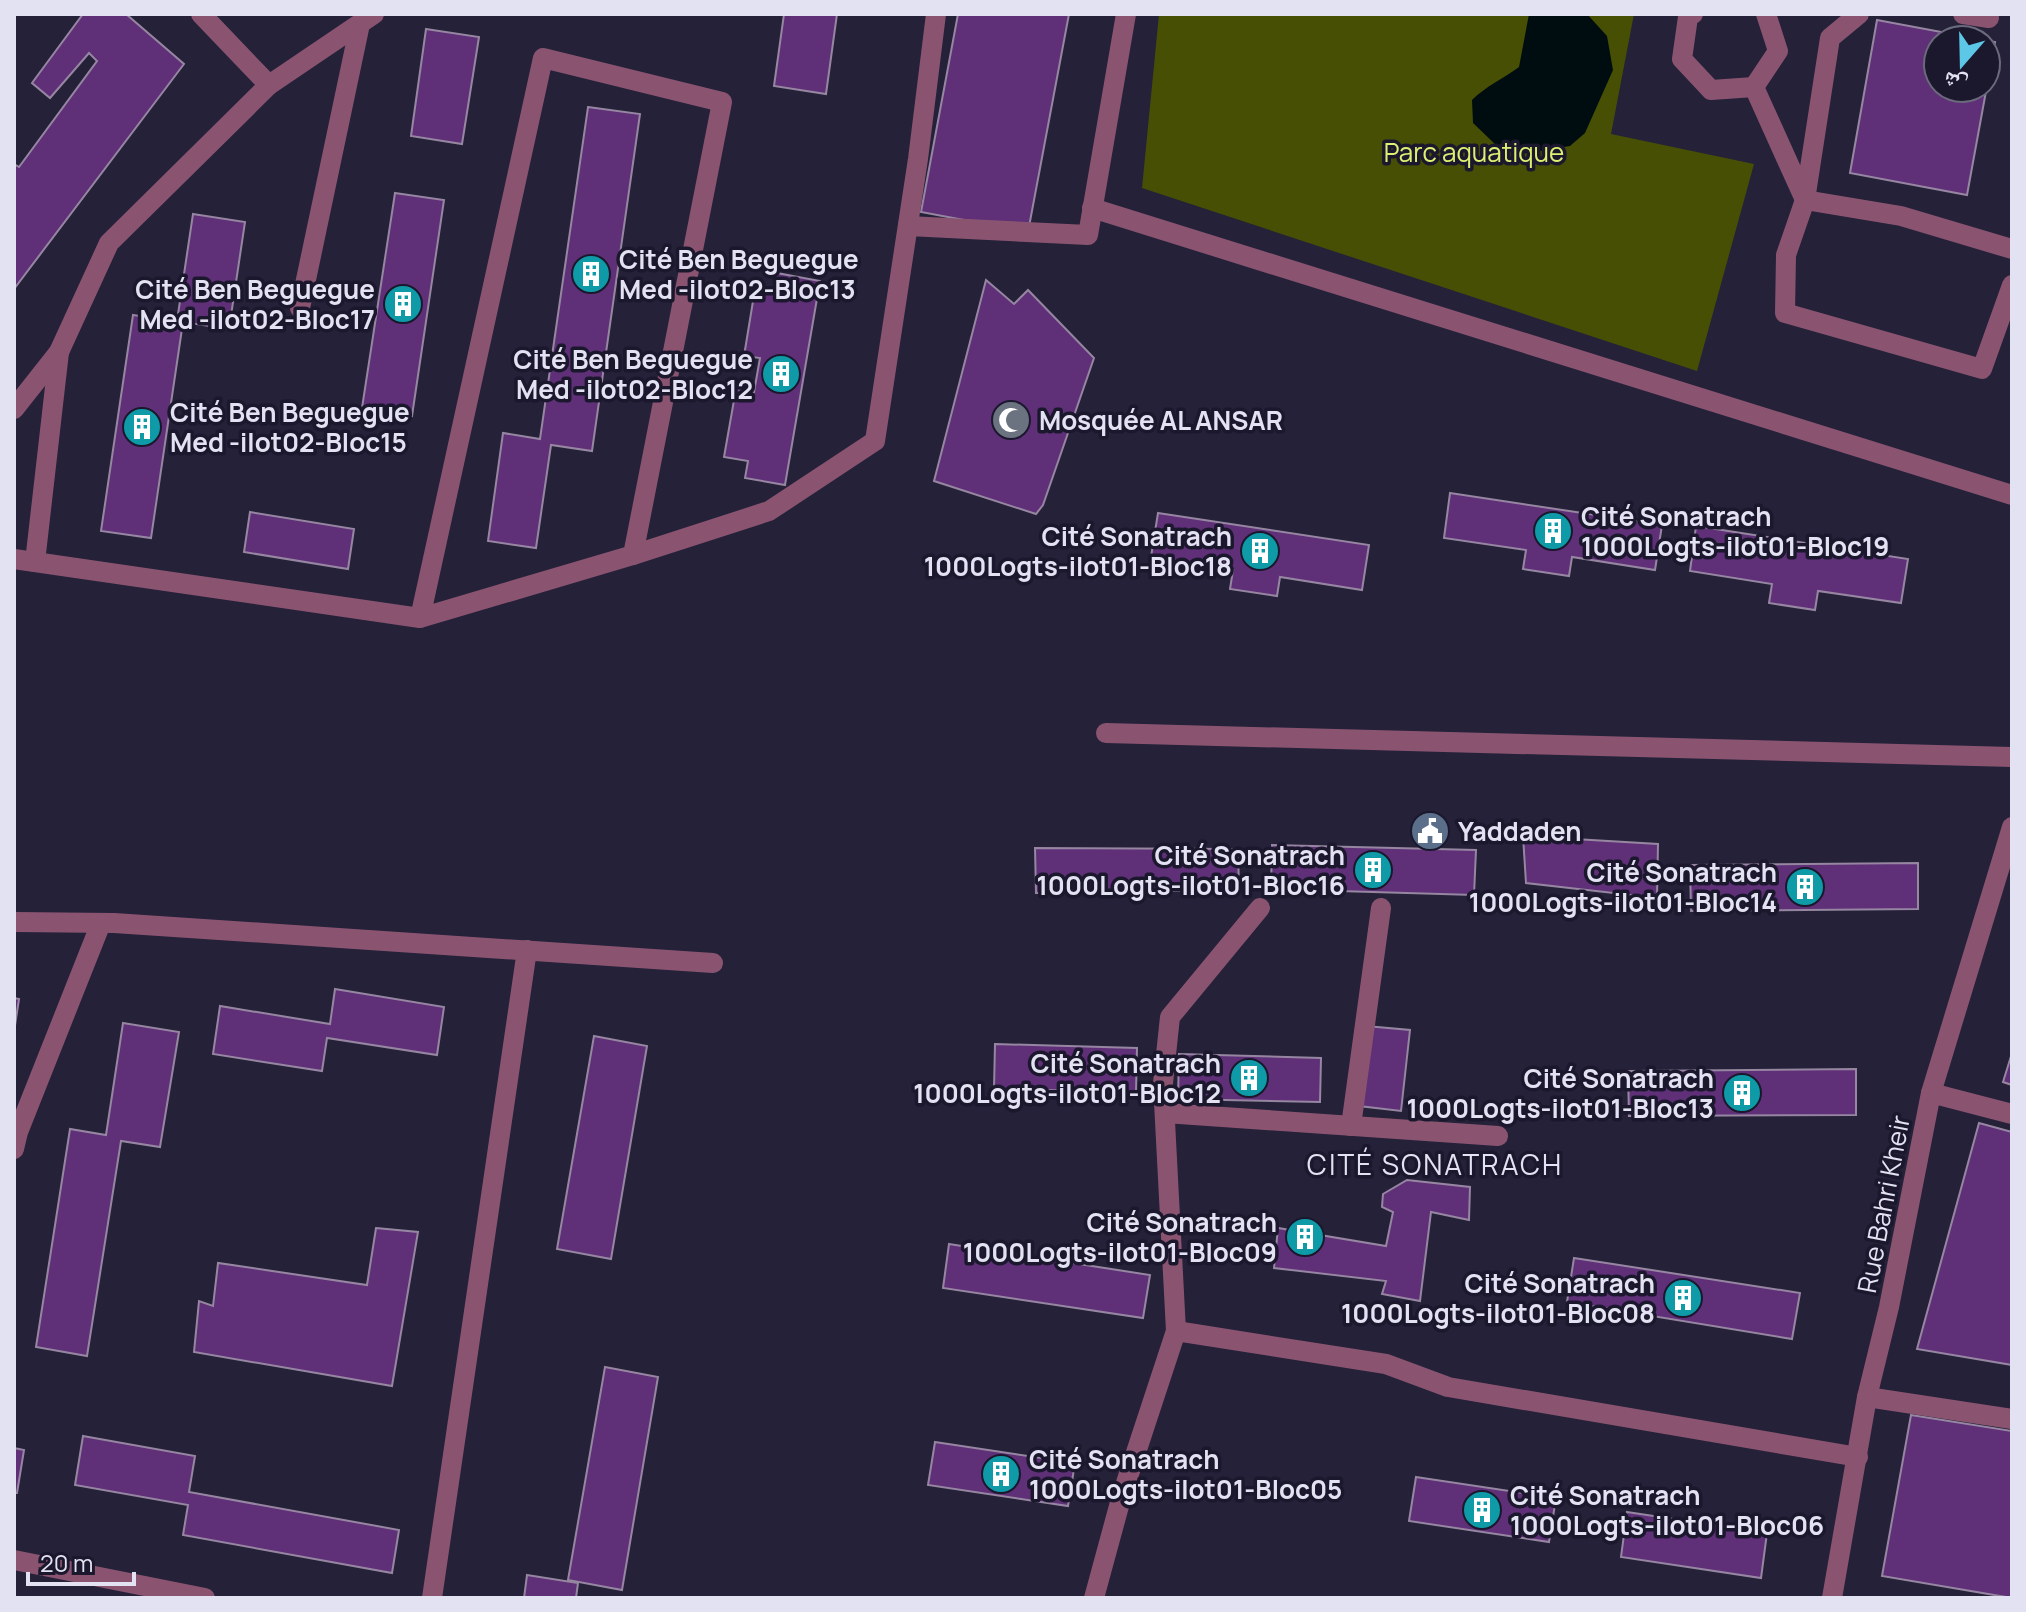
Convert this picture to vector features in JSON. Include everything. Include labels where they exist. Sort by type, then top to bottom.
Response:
[{"type":"street","points":[[14,559],[420,618],[769,511],[875,441],[936,14]]},
{"type":"street","points":[[908,226],[1088,235],[1126,14]]},
{"type":"street","points":[[1693,14],[1688,17],[1682,59],[1711,90],[1754,87]]},
{"type":"street","points":[[1754,87],[1778,51],[1766,14]]},
{"type":"street","points":[[1859,14],[1830,38],[1805,200],[1786,255],[1785,313],[1982,369],[2012,285]]},
{"type":"street","points":[[1963,14],[1989,18]]},
{"type":"street","points":[[209,16],[269,85]]},
{"type":"street","points":[[14,409],[59,352],[109,243],[269,85],[367,19]]},
{"type":"street","points":[[300,308],[367,19]]},
{"type":"street","points":[[420,618],[543,58],[722,102],[633,555]]},
{"type":"street","points":[[1754,87],[1805,200]]},
{"type":"street","points":[[1805,200],[1901,216],[2012,249]]},
{"type":"street","points":[[1092,208],[2012,495]]},
{"type":"street","points":[[35,562],[59,352]]},
{"type":"street","points":[[1106,733],[2012,757]]},
{"type":"street","name":"Rue Bahri Kheir","points":[[1832,1598],[1867,1397],[1889,1307],[1931,1093],[2012,827]]},
{"type":"street","points":[[1094,1598],[1122,1495],[1176,1331],[1163,1083],[1170,1017],[1260,908]]},
{"type":"street","points":[[1351,1126],[1381,908]]},
{"type":"street","points":[[14,922],[101,923],[713,963]]},
{"type":"street","points":[[14,1149],[101,923]]},
{"type":"street","points":[[432,1598],[527,950]]},
{"type":"street","points":[[1931,1093],[2012,1114]]},
{"type":"street","points":[[1165,1113],[1498,1136]]},
{"type":"street","points":[[1176,1331],[1386,1364],[1448,1387],[1858,1457]]},
{"type":"street","points":[[1867,1397],[2012,1419]]},
{"type":"street","points":[[14,1560],[205,1598]]},
{"type":"green space","name":"Parc aquatique","points":[[1159,14],[1634,14],[1611,134],[1754,164],[1697,371],[1142,188]]},
{"type":"shaded area","points":[[1529,14],[1587,14],[1607,36],[1613,70],[1585,133],[1570,146],[1521,154],[1497,146],[1473,123],[1472,100],[1519,67]]},
{"type":"building","points":[[83,14],[126,14],[184,64],[14,289],[14,164],[19,167],[97,61],[89,53],[50,98],[32,83]]},
{"type":"building","points":[[784,14],[837,14],[826,94],[774,86]]},
{"type":"building","points":[[958,14],[1069,14],[1028,232],[921,212]]},
{"type":"building","points":[[1877,20],[1922,28],[1922,104],[1984,104],[1967,195],[1850,173]]},
{"type":"building","points":[[426,29],[479,37],[462,144],[411,136]]},
{"type":"building","name":"Cité Ben Beguegue Med -ilot02-Bloc13","points":[[588,107],[640,114],[592,451],[551,445],[536,548],[488,541],[503,433],[540,439]]},
{"type":"building","name":"Cité Ben Beguegue Med -ilot02-Bloc17","points":[[395,193],[444,200],[412,416],[362,408]]},
{"type":"building","points":[[193,214],[245,222],[229,329],[177,321]]},
{"type":"building","name":"Cité Ben Beguegue Med -ilot02-Bloc12","points":[[777,273],[820,281],[785,485],[745,478],[748,461],[724,457],[736,389],[754,392],[760,358],[744,356],[755,289],[774,292]]},
{"type":"building","name":"Mosquée AL ANSAR","points":[[986,280],[1014,304],[1028,290],[1094,358],[1043,505],[1036,514],[934,481]]},
{"type":"building","name":"Cité Ben Beguegue Med -ilot02-Bloc15","points":[[133,315],[183,322],[151,538],[101,531]]},
{"type":"building","name":"Cité Sonatrach 1000Logts-ilot01-Bloc19","points":[[1450,493],[1662,525],[1655,570],[1572,557],[1569,576],[1523,569],[1526,550],[1444,538]]},
{"type":"building","points":[[250,512],[354,529],[348,569],[244,552]]},
{"type":"building","name":"Cité Sonatrach 1000Logts-ilot01-Bloc18","points":[[1158,513],[1369,545],[1362,590],[1280,577],[1277,596],[1230,589],[1233,570],[1151,557]]},
{"type":"building","points":[[1696,526],[1908,559],[1901,603],[1818,591],[1815,610],[1769,603],[1772,584],[1690,571]]},
{"type":"building","points":[[1523,836],[1658,844],[1657,898],[1526,883]]},
{"type":"building","name":"Cité Sonatrach 1000Logts-ilot01-Bloc16","points":[[1272,845],[1476,850],[1474,895],[1271,889]]},
{"type":"building","points":[[1035,848],[1238,849],[1239,890],[1036,893]]},
{"type":"building","name":"Cité Sonatrach 1000Logts-ilot01-Bloc14","points":[[1918,863],[1918,909],[1691,911],[1690,865]]},
{"type":"building","points":[[335,989],[444,1007],[437,1055],[327,1038],[322,1071],[213,1054],[220,1006],[330,1024]]},
{"type":"building","points":[[14,998],[19,999],[14,1032]]},
{"type":"building","points":[[123,1023],[179,1032],[160,1147],[121,1141],[87,1356],[36,1347],[70,1129],[106,1135]]},
{"type":"building","points":[[1366,1026],[1410,1030],[1401,1111],[1359,1106]]},
{"type":"building","points":[[594,1036],[647,1046],[611,1259],[557,1249]]},
{"type":"building","points":[[995,1044],[1137,1048],[1136,1092],[994,1089]]},
{"type":"building","points":[[2012,1053],[2012,1085],[2003,1082]]},
{"type":"building","name":"Cité Sonatrach 1000Logts-ilot01-Bloc12","points":[[1179,1054],[1321,1058],[1320,1102],[1178,1099]]},
{"type":"building","name":"Cité Sonatrach 1000Logts-ilot01-Bloc13","points":[[1856,1069],[1856,1115],[1629,1116],[1628,1071]]},
{"type":"building","points":[[1979,1123],[2012,1132],[2012,1365],[1917,1349]]},
{"type":"building","name":"Cité Sonatrach 1000Logts-ilot01-Bloc09","points":[[1407,1180],[1470,1187],[1469,1220],[1431,1212],[1420,1301],[1382,1294],[1386,1281],[1274,1268],[1278,1228],[1386,1246],[1393,1212],[1382,1207],[1383,1194]]},
{"type":"building","points":[[376,1228],[418,1232],[392,1386],[194,1352],[199,1301],[213,1306],[218,1263],[367,1285]]},
{"type":"building","points":[[949,1244],[1150,1275],[1143,1318],[943,1288]]},
{"type":"building","name":"Cité Sonatrach 1000Logts-ilot01-Bloc08","points":[[1574,1258],[1800,1293],[1792,1339],[1567,1302]]},
{"type":"building","points":[[605,1367],[658,1377],[622,1590],[568,1580]]},
{"type":"building","points":[[1911,1415],[2012,1431],[2012,1598],[1882,1576]]},
{"type":"building","points":[[83,1436],[195,1456],[189,1492],[399,1530],[392,1573],[183,1535],[188,1505],[75,1485]]},
{"type":"building","name":"Cité Sonatrach 1000Logts-ilot01-Bloc05","points":[[935,1442],[1075,1463],[1068,1506],[928,1485]]},
{"type":"building","points":[[14,1448],[24,1450],[17,1493],[14,1493]]},
{"type":"building","name":"Cité Sonatrach 1000Logts-ilot01-Bloc06","points":[[1416,1477],[1556,1498],[1549,1542],[1409,1521]]},
{"type":"building","points":[[1627,1512],[1767,1533],[1761,1578],[1621,1557]]},
{"type":"building","points":[[527,1575],[578,1583],[576,1598],[524,1598]]},
{"type":"place","name":"Cité Ben Beguegue Med -ilot02-Bloc13","points":[[591,274]]},
{"type":"place","name":"Cité Ben Beguegue Med -ilot02-Bloc17","points":[[403,304]]},
{"type":"place","name":"Cité Ben Beguegue Med -ilot02-Bloc12","points":[[781,374]]},
{"type":"place","name":"Mosquée AL ANSAR","points":[[1011,420]]},
{"type":"place","name":"Cité Ben Beguegue Med -ilot02-Bloc15","points":[[142,427]]},
{"type":"place","name":"Cité Sonatrach 1000Logts-ilot01-Bloc19","points":[[1553,531]]},
{"type":"place","name":"Cité Sonatrach 1000Logts-ilot01-Bloc18","points":[[1260,551]]},
{"type":"place","name":"Yaddaden","points":[[1430,831]]},
{"type":"place","name":"Cité Sonatrach 1000Logts-ilot01-Bloc16","points":[[1373,870]]},
{"type":"place","name":"Cité Sonatrach 1000Logts-ilot01-Bloc14","points":[[1805,887]]},
{"type":"place","name":"Cité Sonatrach 1000Logts-ilot01-Bloc12","points":[[1249,1078]]},
{"type":"place","name":"Cité Sonatrach 1000Logts-ilot01-Bloc13","points":[[1742,1093]]},
{"type":"place","name":"Cité Sonatrach 1000Logts-ilot01-Bloc09","points":[[1305,1237]]},
{"type":"place","name":"Cité Sonatrach 1000Logts-ilot01-Bloc08","points":[[1683,1298]]},
{"type":"place","name":"Cité Sonatrach 1000Logts-ilot01-Bloc05","points":[[1001,1474]]},
{"type":"place","name":"Cité Sonatrach 1000Logts-ilot01-Bloc06","points":[[1482,1510]]},
{"type":"district","name":"CITÉ SONATRACH","points":[[1435,1164]]}]
